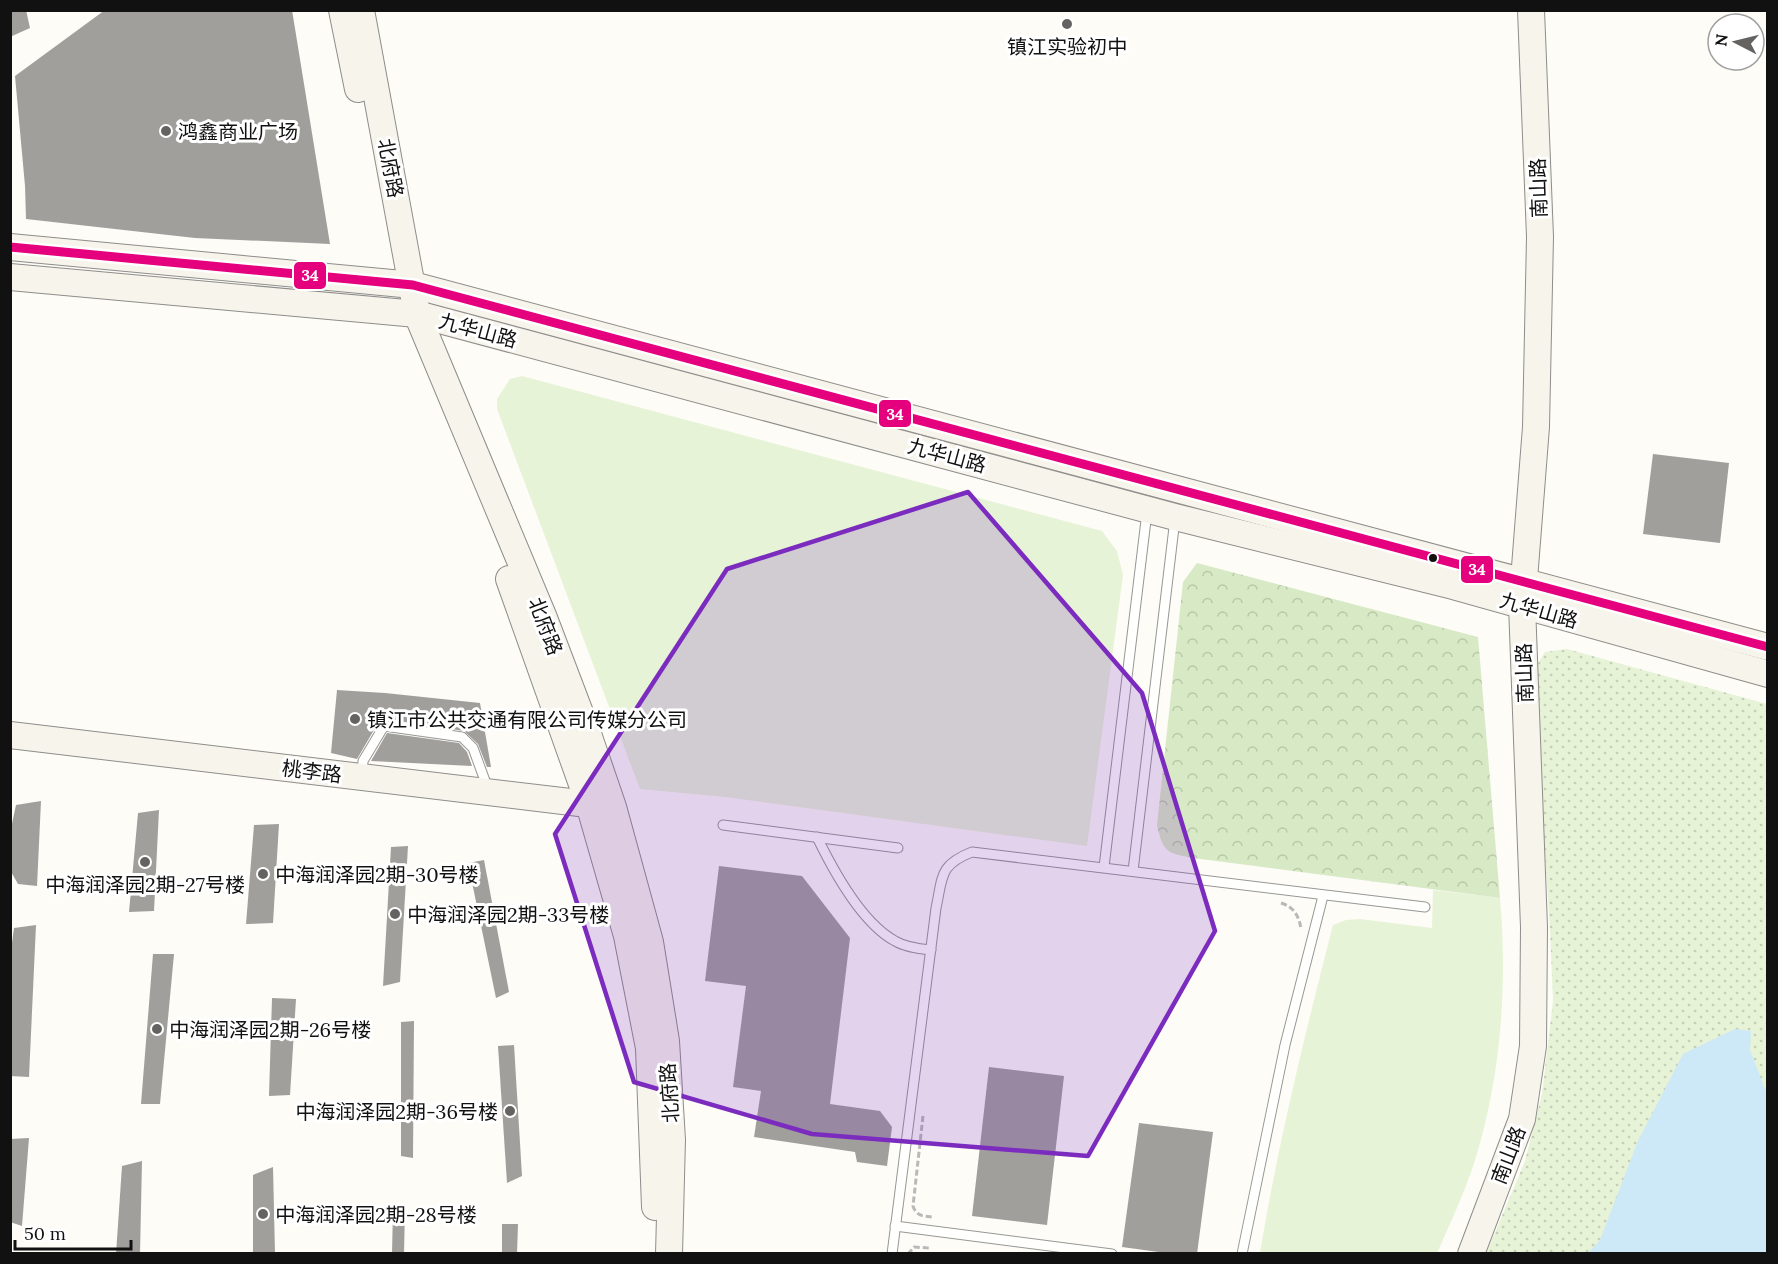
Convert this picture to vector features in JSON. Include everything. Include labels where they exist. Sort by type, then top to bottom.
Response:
[{"type":"main road","name":"北府路","points":[[342,10],[405,284]]},
{"type":"main road","name":"北府路","points":[[361,10],[410,313],[544,618],[601,806],[650,942],[666,1041],[672,1140],[669,1254]]},
{"type":"main road","name":"南山路","points":[[1471,1254],[1522,1119],[1533,1046],[1534,927],[1522,593],[1536,427],[1539,249],[1531,10]]},
{"type":"main road","name":"九华山路","points":[[10,247],[405,284],[1522,593],[1767,674]]},
{"type":"main road","name":"九华山路","points":[[10,277],[410,313],[1175,517],[1453,586],[1522,593],[1767,647]]},
{"type":"main road","name":"桃李路","points":[[10,735],[601,806]]},
{"type":"main road","name":"北府路","points":[[601,806],[649,1048],[654,1254]]},
{"type":"lane","points":[[1104,867],[1148,509]]},
{"type":"lane","points":[[1133,871],[1175,517]]},
{"type":"lane","points":[[361,777],[363,761],[384,726],[395,727],[462,737],[474,748],[489,792]]},
{"type":"lane","points":[[723,825],[898,848]]},
{"type":"lane","points":[[817,837],[840,883],[876,925],[895,942],[931,950]]},
{"type":"lane","points":[[892,1254],[936,908],[946,868],[955,859],[972,852],[1425,907]]},
{"type":"lane","points":[[1242,1254],[1285,1045],[1323,896]]},
{"type":"lane","points":[[895,1226],[1112,1254]]},
{"type":"path","points":[[1270,902],[1287,905],[1297,914],[1301,928],[1299,940]]},
{"type":"path","points":[[924,1108],[913,1206],[914,1210],[922,1216],[933,1217]]},
{"type":"path","points":[[908,1254],[914,1247],[929,1248]]},
{"type":"highlighted area","points":[[968,492],[1142,693],[1215,931],[1088,1156],[812,1134],[634,1082],[555,834],[727,569]]},
{"type":"green space","points":[[522,376],[1102,531],[1117,551],[1123,575],[1087,846],[726,797],[640,789],[497,409],[497,399],[510,379]]},
{"type":"green space","points":[[1197,563],[1478,637],[1500,898],[1193,858],[1177,855],[1167,850],[1161,841],[1157,825],[1183,582]]},
{"type":"green space","points":[[1567,649],[1767,704],[1767,1253],[1486,1254],[1525,1161],[1542,1094],[1553,1001],[1533,671],[1545,652]]},
{"type":"green space","points":[[1433,890],[1500,898],[1503,959],[1498,1052],[1487,1113],[1480,1143],[1461,1199],[1437,1253],[1260,1253],[1302,1048],[1333,925],[1346,920],[1360,919],[1432,928]]},
{"type":"water","points":[[1735,1029],[1751,1031],[1750,1050],[1767,1090],[1767,1253],[1588,1253],[1600,1240],[1638,1141],[1683,1054]]},
{"type":"building","points":[[10,10],[26,10],[30,28],[10,37]]},
{"type":"building","name":"鸿鑫商业广场","points":[[105,10],[292,10],[330,244],[195,238],[26,219],[15,76]]},
{"type":"building","points":[[1653,454],[1729,463],[1720,543],[1643,534]]},
{"type":"building","points":[[337,690],[480,703],[491,767],[487,767],[478,744],[464,731],[385,719],[378,723],[357,759],[331,753]]},
{"type":"building","points":[[387,733],[459,743],[467,752],[472,766],[371,761]]},
{"type":"building","points":[[41,801],[37,886],[18,884],[10,870],[10,833],[16,805]]},
{"type":"building","name":"中海润泽园2期-27号楼","points":[[159,810],[154,911],[129,912],[138,813]]},
{"type":"building","name":"中海润泽园2期-30号楼","points":[[279,824],[273,923],[246,924],[254,825]]},
{"type":"building","name":"中海润泽园2期-33号楼","points":[[408,846],[400,982],[383,986],[391,847]]},
{"type":"building","points":[[484,860],[509,992],[496,998],[468,863]]},
{"type":"building","points":[[719,866],[802,876],[850,938],[830,1104],[880,1111],[892,1127],[887,1166],[857,1162],[855,1152],[754,1137],[761,1091],[733,1087],[746,986],[705,981]]},
{"type":"building","points":[[36,925],[29,1077],[10,1076],[10,958],[14,928]]},
{"type":"building","name":"中海润泽园2期-26号楼","points":[[153,954],[174,954],[160,1104],[141,1104]]},
{"type":"building","points":[[272,998],[296,999],[290,1095],[269,1096]]},
{"type":"building","points":[[414,1021],[413,1158],[401,1156],[401,1022]]},
{"type":"building","name":"中海润泽园2期-36号楼","points":[[514,1045],[522,1176],[507,1183],[498,1046]]},
{"type":"building","points":[[989,1067],[1064,1076],[1047,1225],[972,1216]]},
{"type":"building","points":[[1139,1123],[1213,1132],[1197,1254],[1173,1254],[1122,1247]]},
{"type":"building","points":[[29,1138],[22,1226],[10,1222],[10,1139]]},
{"type":"building","points":[[142,1161],[140,1254],[116,1254],[122,1166]]},
{"type":"building","name":"中海润泽园2期-28号楼","points":[[273,1167],[275,1254],[253,1254],[253,1175]]},
{"type":"building","points":[[405,1208],[404,1254],[392,1254],[393,1209]]},
{"type":"building","points":[[502,1224],[518,1224],[517,1254],[502,1254]]},
{"type":"transit line","name":"34","points":[[10,247],[413,285],[1768,647]]},
{"type":"place","name":"镇江实验初中","points":[[1067,24]]},
{"type":"place","name":"鸿鑫商业广场","points":[[166,131]]},
{"type":"place","name":"镇江市公共交通有限公司传媒分公司","points":[[355,719]]},
{"type":"place","name":"中海润泽园2期-27号楼","points":[[145,862]]},
{"type":"place","name":"中海润泽园2期-30号楼","points":[[263,874]]},
{"type":"place","name":"中海润泽园2期-33号楼","points":[[395,914]]},
{"type":"place","name":"中海润泽园2期-26号楼","points":[[157,1029]]},
{"type":"place","name":"中海润泽园2期-36号楼","points":[[510,1111]]},
{"type":"place","name":"中海润泽园2期-28号楼","points":[[263,1214]]}]
